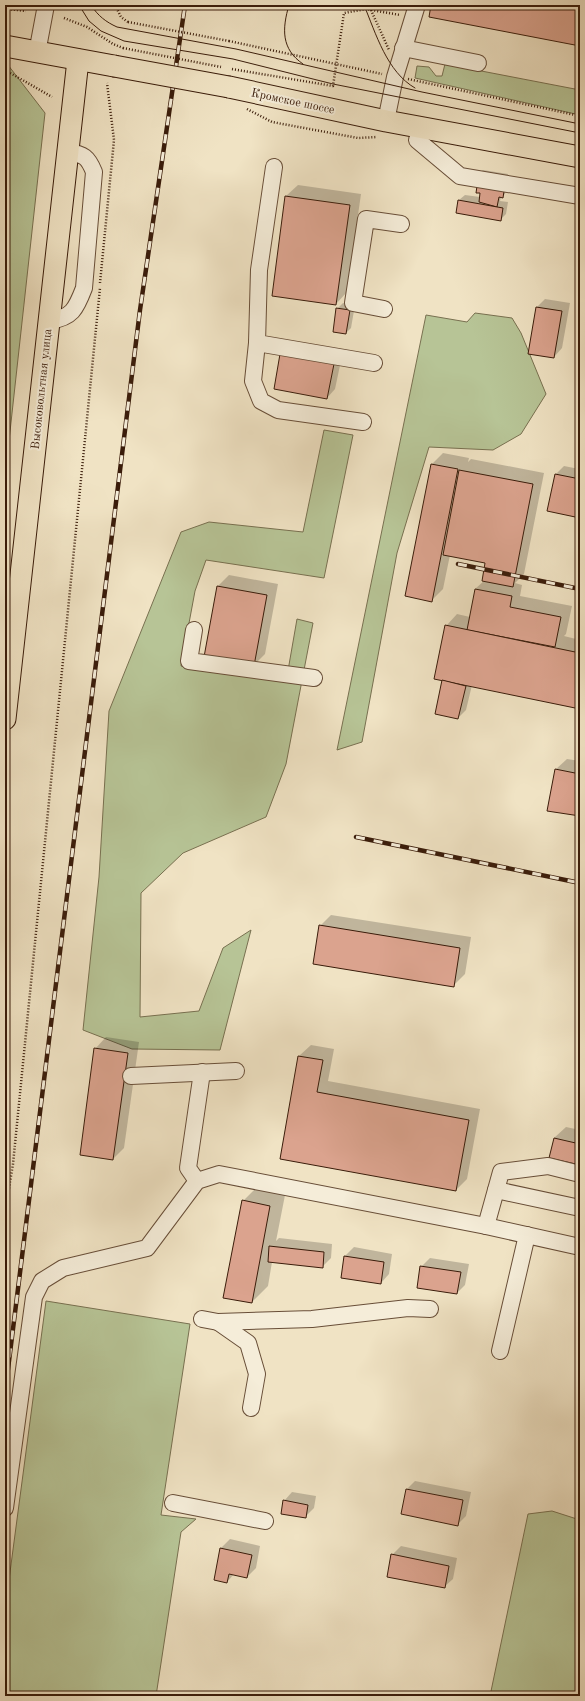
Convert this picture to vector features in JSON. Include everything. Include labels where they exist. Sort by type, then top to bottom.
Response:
[{"type":"main road","name":"Кромское шоссе","points":[[5,46],[114,66],[230,78],[384,129],[580,157]]},
{"type":"main road","name":"Высоковольтная улица","points":[[5,719],[7,684],[78,60]]},
{"type":"street","points":[[37,52],[46,5]]},
{"type":"street","points":[[384,129],[398,66],[414,11]]},
{"type":"street","points":[[403,48],[478,63]]},
{"type":"street","points":[[416,140],[460,176],[580,196]]},
{"type":"street","points":[[49,321],[63,319],[77,306],[84,288],[94,172],[89,159],[78,153],[67,152]]},
{"type":"street","points":[[274,167],[259,270],[257,343],[253,381],[261,401],[278,410],[363,422]]},
{"type":"street","points":[[384,309],[353,303],[366,219],[401,224]]},
{"type":"street","points":[[257,343],[374,363]]},
{"type":"street","points":[[194,630],[189,661],[314,678]]},
{"type":"street","points":[[131,1076],[236,1071]]},
{"type":"street","points":[[197,1181],[188,1168],[202,1072]]},
{"type":"street","points":[[486,1226],[501,1172],[548,1166],[580,1174]]},
{"type":"street","points":[[5,1508],[34,1297],[42,1281],[63,1268],[147,1248],[197,1181],[219,1174],[486,1226],[580,1247]]},
{"type":"street","points":[[496,1190],[580,1208]]},
{"type":"street","points":[[500,1350],[527,1235]]},
{"type":"street","points":[[202,1319],[218,1322],[312,1319],[408,1308],[430,1309]]},
{"type":"street","points":[[218,1322],[248,1343],[257,1374],[251,1408]]},
{"type":"street","points":[[173,1503],[265,1521]]},
{"type":"path","points":[[5,15],[10,5]]},
{"type":"path","points":[[115,5],[121,17],[128,22],[229,41]]},
{"type":"path","points":[[8,8],[26,11]]},
{"type":"path","points":[[114,66],[230,78],[333,86],[344,13],[371,10],[414,11]]},
{"type":"path","points":[[371,10],[391,55],[398,66]]},
{"type":"path","points":[[5,1212],[12,1164],[114,140],[113,44],[87,27],[64,18]]},
{"type":"path","points":[[5,70],[52,97]]},
{"type":"path","points":[[243,106],[272,122],[358,138],[384,129]]},
{"type":"green space","points":[[445,64],[580,90],[580,115],[415,78],[417,66],[429,67],[436,76],[442,76]]},
{"type":"green space","points":[[5,65],[8,65],[45,113],[5,477]]},
{"type":"green space","points":[[475,313],[512,318],[521,333],[546,394],[521,434],[493,450],[429,447],[397,553],[362,742],[337,750],[426,315],[467,322]]},
{"type":"green space","points":[[324,430],[353,435],[324,578],[206,560],[195,591],[181,666],[286,682],[297,619],[313,623],[286,764],[266,817],[183,853],[141,893],[140,1017],[199,1011],[223,948],[251,930],[220,1050],[132,1049],[83,1030],[99,877],[109,711],[181,532],[209,522],[303,532]]},
{"type":"green space","points":[[46,1301],[190,1324],[161,1515],[196,1519],[181,1532],[156,1696],[5,1696],[5,1610]]},
{"type":"green space","points":[[552,1511],[580,1520],[580,1696],[490,1696],[528,1514]]},
{"type":"building","points":[[323,5],[341,5],[340,9]]},
{"type":"building","points":[[431,5],[580,5],[580,46],[429,17]]},
{"type":"building","points":[[479,172],[506,177],[503,198],[499,197],[497,207],[479,202],[480,193],[476,193]]},
{"type":"building","points":[[285,196],[350,205],[336,305],[272,296]]},
{"type":"building","points":[[458,200],[503,208],[501,221],[456,213]]},
{"type":"building","points":[[536,307],[562,311],[554,358],[528,354]]},
{"type":"building","points":[[336,308],[350,310],[346,334],[333,332]]},
{"type":"building","points":[[280,354],[334,364],[327,399],[274,389]]},
{"type":"building","points":[[580,462],[580,479],[576,478]]},
{"type":"building","points":[[431,464],[458,469],[432,602],[405,596]]},
{"type":"building","points":[[459,470],[533,484],[513,587],[482,581],[485,563],[443,555]]},
{"type":"building","points":[[555,474],[580,479],[580,518],[547,511]]},
{"type":"building","points":[[217,586],[267,595],[254,666],[204,657]]},
{"type":"building","points":[[475,589],[512,596],[510,607],[561,617],[555,647],[467,630]]},
{"type":"building","points":[[445,625],[580,653],[580,709],[434,679]]},
{"type":"building","points":[[442,680],[466,686],[458,719],[435,714]]},
{"type":"building","points":[[555,769],[580,774],[580,816],[547,811]]},
{"type":"building","points":[[319,925],[460,948],[454,987],[313,964]]},
{"type":"building","points":[[94,1048],[128,1053],[113,1160],[80,1155]]},
{"type":"building","points":[[298,1056],[323,1060],[317,1092],[469,1120],[456,1191],[280,1159]]},
{"type":"building","points":[[554,1138],[580,1144],[580,1165],[549,1158]]},
{"type":"building","points":[[242,1200],[270,1206],[252,1303],[223,1298]]},
{"type":"building","points":[[269,1246],[324,1252],[323,1268],[268,1262]]},
{"type":"building","points":[[344,1256],[384,1262],[381,1284],[341,1278]]},
{"type":"building","points":[[420,1266],[461,1272],[457,1294],[417,1288]]},
{"type":"building","points":[[406,1489],[463,1500],[458,1526],[401,1514]]},
{"type":"building","points":[[283,1500],[308,1505],[306,1518],[281,1514]]},
{"type":"building","points":[[220,1548],[252,1555],[247,1578],[229,1574],[227,1583],[214,1580]]},
{"type":"building","points":[[391,1554],[449,1566],[445,1588],[387,1577]]},
{"type":"tram line","points":[[79,5],[89,21],[101,31],[124,41],[233,59],[333,84],[580,133]]},
{"type":"tram line","points":[[91,5],[102,18],[117,27],[236,49],[422,92],[580,124]]},
{"type":"tram line","points":[[289,5],[285,22],[285,38],[291,52],[303,64]]},
{"type":"tram line","points":[[364,5],[378,40],[390,62],[405,81],[415,88]]},
{"type":"railway","points":[[5,1393],[140,310],[185,5]]},
{"type":"railway","points":[[458,564],[580,589]]},
{"type":"railway","points":[[356,837],[580,883]]}]
